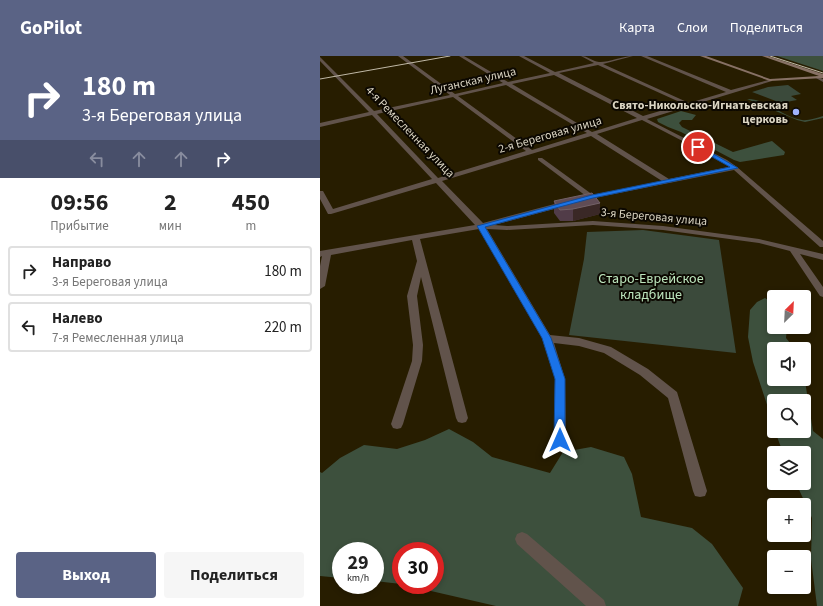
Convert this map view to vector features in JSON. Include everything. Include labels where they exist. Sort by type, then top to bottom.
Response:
[{"type":"main road","points":[[702,56],[770,80]]},
{"type":"main road","points":[[764,56],[821,77]]},
{"type":"main road","name":"2-я Береговая улица","points":[[770,80],[821,77]]},
{"type":"street","points":[[400,56],[531,152]]},
{"type":"street","points":[[461,56],[506,84],[594,134],[668,181]]},
{"type":"street","points":[[521,56],[645,119],[735,168],[823,245]]},
{"type":"street","points":[[583,56],[690,105]]},
{"type":"street","name":"Луганская улица","points":[[320,125],[631,56]]},
{"type":"street","points":[[643,56],[732,92]]},
{"type":"street","name":"4-я Ремесленная улица","points":[[320,58],[375,113],[481,226],[547,338],[560,379],[560,440]]},
{"type":"street","points":[[821,77],[823,81]]},
{"type":"street","name":"2-я Береговая улица","points":[[320,193],[331,212],[645,119],[770,80]]},
{"type":"street","points":[[540,159],[592,197]]},
{"type":"street","name":"3-я Береговая улица","points":[[323,254],[416,239],[481,226],[592,197],[735,168]]},
{"type":"street","name":"3-я Береговая улица","points":[[481,226],[507,228],[579,224],[623,224],[741,238],[823,257]]},
{"type":"street","points":[[416,239],[462,418]]},
{"type":"street","points":[[793,250],[823,294]]},
{"type":"street","points":[[320,286],[323,254]]},
{"type":"street","points":[[398,424],[417,361],[418,345],[412,296],[421,261]]},
{"type":"street","points":[[547,338],[579,342],[608,350],[644,372],[673,395],[700,491]]},
{"type":"street","points":[[522,539],[598,606]]},
{"type":"green space","points":[[777,56],[823,56],[823,71]]},
{"type":"green space","points":[[788,85],[801,94],[791,96],[797,100],[781,103],[752,92],[768,87]]},
{"type":"green space","points":[[747,99],[762,102],[795,118],[804,120],[823,116],[823,118],[805,122],[797,120]]},
{"type":"green space","points":[[681,111],[696,115],[692,120],[682,120],[679,123],[682,127],[733,152],[772,141],[785,152],[784,155],[740,162],[658,122],[657,119]]},
{"type":"green space","name":"Старо-Еврейское кладбище","points":[[643,230],[719,240],[736,353],[569,335],[584,259],[587,232]]},
{"type":"green space","points":[[765,298],[767,299],[767,334],[786,334],[786,338],[789,342],[767,342],[767,386],[806,386],[807,394],[767,394],[767,405],[753,362],[748,337],[750,310],[757,302]]},
{"type":"green space","points":[[811,419],[813,431],[823,439],[823,606],[817,606],[811,559],[811,498],[803,498],[799,490],[811,490],[811,446],[780,446],[778,438],[811,438]]},
{"type":"green space","points":[[449,429],[473,442],[492,457],[550,473],[563,452],[591,447],[624,457],[632,474],[641,517],[692,528],[712,544],[743,588],[738,606],[496,606],[444,594],[444,542],[392,542],[392,583],[384,582],[384,542],[332,542],[332,577],[320,576],[320,472],[322,473],[340,458],[364,445],[397,449],[425,440]]},
{"type":"building","points":[[592,193],[600,203],[573,209],[560,210],[554,201]]},
{"type":"tram line","points":[[320,79],[450,56]]},
{"type":"tram line","points":[[770,56],[823,73]]},
{"type":"place","name":"Свято-Никольско-Игнатьевская церковь","points":[[796,112]]},
{"type":"route","points":[[560,440],[560,379],[547,338],[481,226],[533,211],[592,197],[735,168],[698,147]]}]
